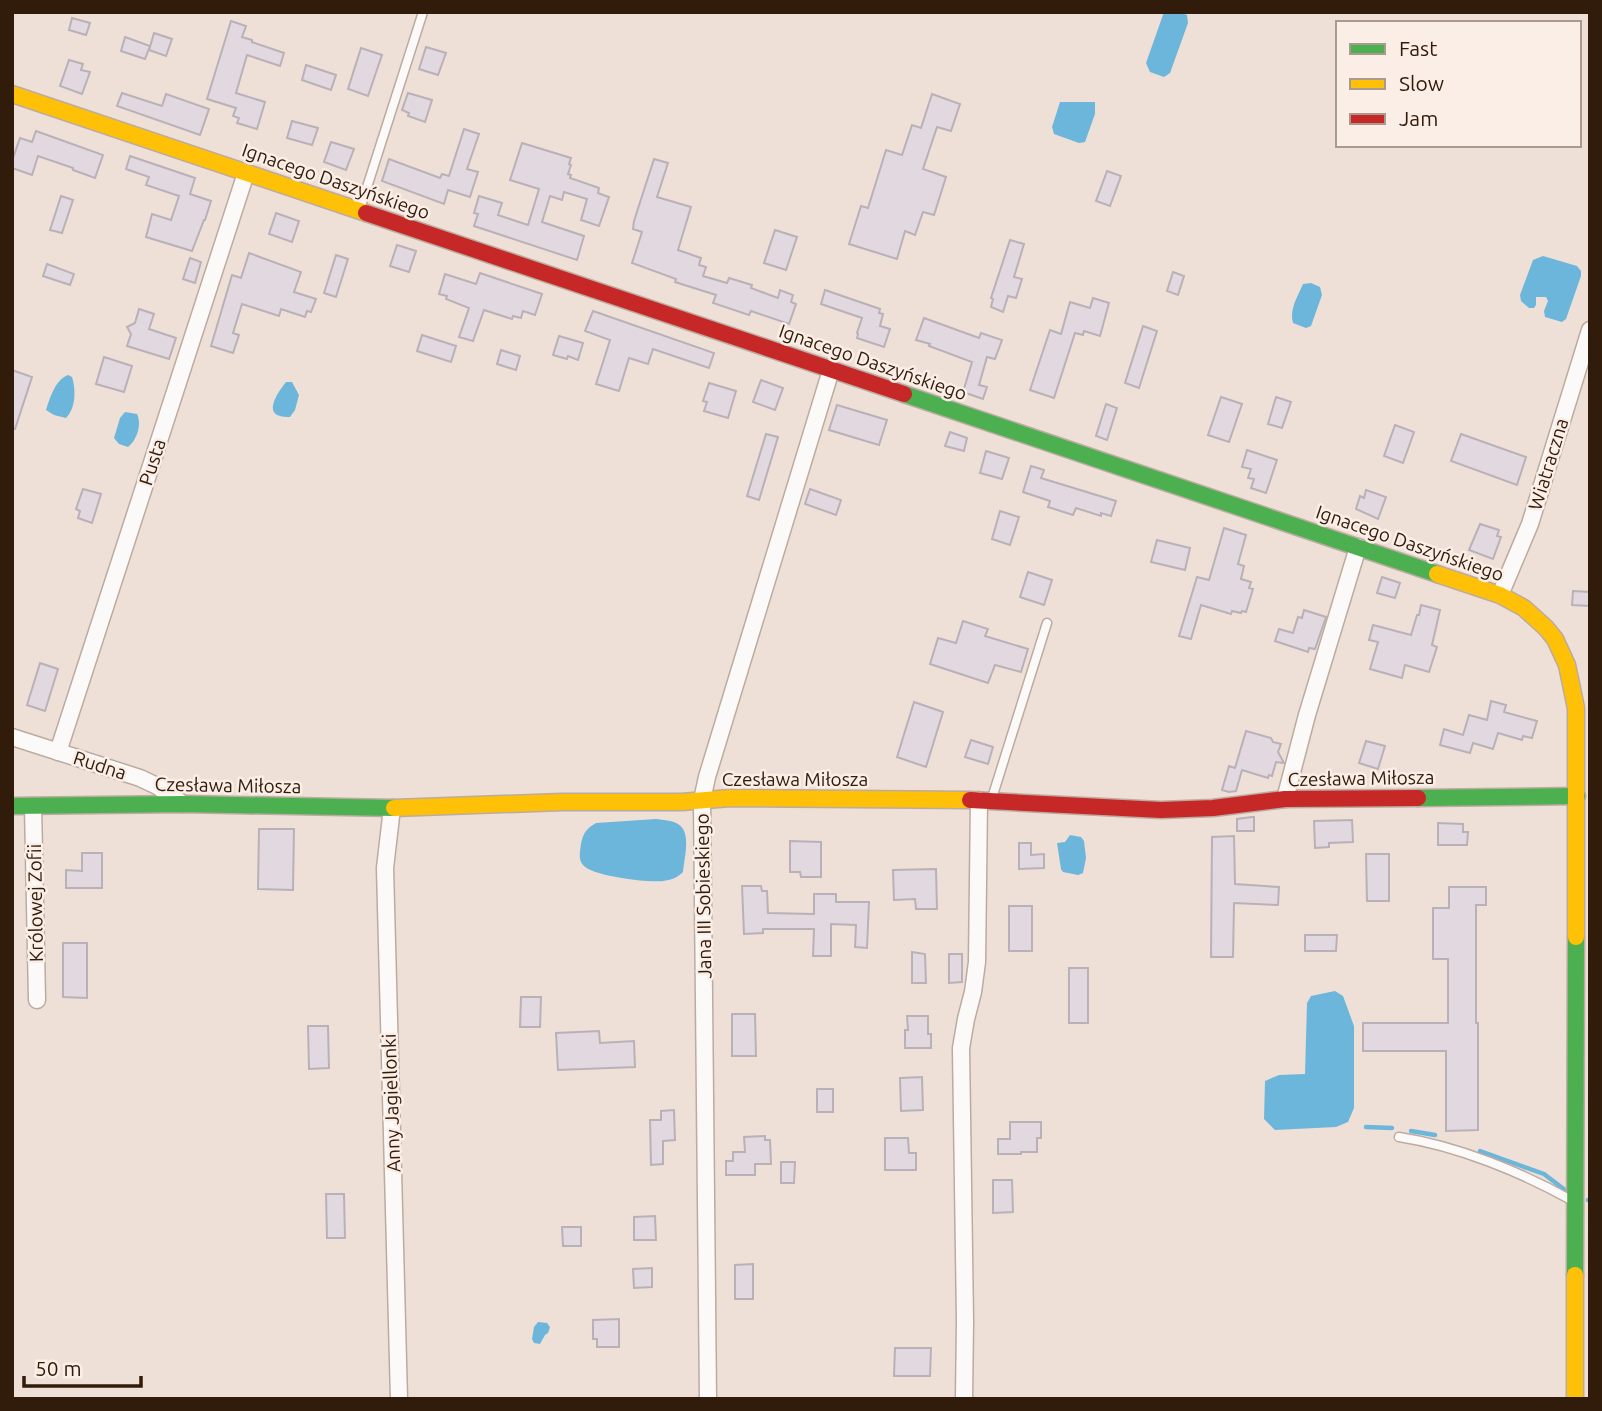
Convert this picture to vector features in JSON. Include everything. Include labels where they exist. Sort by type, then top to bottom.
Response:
[{"type":"street","name":"Ignacego Daszyńskiego","points":[[12,94],[1358,547],[1500,596],[1524,607],[1547,628],[1563,654],[1569,669],[1576,708],[1581,786],[1583,1111],[1576,1203],[1579,1353],[1575,1399]]},
{"type":"street","name":"Pusta","points":[[58,751],[246,173]]},
{"type":"street","name":"Wiatraczna","points":[[1500,596],[1530,524],[1590,330]]},
{"type":"street","name":"Jana III Sobieskiego","points":[[708,1399],[702,800],[831,370]]},
{"type":"street","points":[[1285,799],[1307,715],[1358,547]]},
{"type":"street","name":"Rudna","points":[[12,737],[139,778],[157,786],[183,804]]},
{"type":"street","name":"Czesława Miłosza","points":[[12,806],[183,804],[392,808],[730,798],[985,800],[1161,810],[1213,808],[1285,799],[1581,786]]},
{"type":"street","points":[[964,1399],[961,1048],[973,992],[976,962],[985,800]]},
{"type":"street","name":"Królowej Zofii","points":[[33,806],[37,1000]]},
{"type":"street","name":"Anny Jagiellonki","points":[[392,808],[384,868],[399,1399]]},
{"type":"lane","points":[[359,212],[423,12]]},
{"type":"lane","points":[[985,800],[1046,623]]},
{"type":"lane","points":[[1399,1137],[1456,1149],[1547,1186],[1576,1203]]},
{"type":"water","points":[[1164,12],[1187,15],[1188,23],[1170,73],[1164,77],[1150,72],[1146,63]]},
{"type":"water","points":[[1060,102],[1095,102],[1095,114],[1085,142],[1079,143],[1054,134],[1052,127]]},
{"type":"water","points":[[1543,256],[1577,266],[1581,271],[1566,319],[1562,322],[1545,317],[1548,301],[1546,297],[1536,297],[1534,308],[1529,308],[1521,301],[1520,295],[1533,260]]},
{"type":"water","points":[[1311,283],[1320,287],[1322,295],[1311,326],[1306,328],[1293,323],[1292,313],[1303,284]]},
{"type":"water","points":[[68,375],[72,377],[74,399],[66,418],[46,410],[56,385]]},
{"type":"water","points":[[286,382],[292,382],[299,395],[290,417],[276,414],[273,410],[275,399]]},
{"type":"water","points":[[125,412],[137,414],[139,422],[136,436],[128,447],[119,444],[114,438],[120,418]]},
{"type":"water","points":[[656,819],[676,823],[685,833],[683,872],[676,877],[656,881],[634,880],[597,872],[581,863],[583,837],[596,823]]},
{"type":"water","points":[[1070,835],[1081,837],[1084,841],[1086,858],[1083,873],[1078,875],[1063,872],[1061,869],[1057,843],[1065,842]]},
{"type":"water","points":[[1335,991],[1343,996],[1354,1026],[1354,1108],[1348,1122],[1336,1127],[1275,1130],[1264,1119],[1265,1081],[1279,1075],[1305,1074],[1307,1003],[1311,996]]},
{"type":"water","points":[[538,1322],[547,1323],[550,1327],[540,1344],[534,1343],[532,1339],[534,1327]]},
{"type":"building","points":[[72,18],[90,23],[86,35],[69,30]]},
{"type":"building","points":[[231,21],[246,26],[242,37],[284,53],[280,66],[247,55],[236,93],[265,102],[257,129],[237,123],[239,118],[233,116],[236,108],[207,99]]},
{"type":"building","points":[[154,33],[172,39],[166,56],[149,50]]},
{"type":"building","points":[[125,37],[150,46],[145,59],[121,51]]},
{"type":"building","points":[[426,47],[446,53],[438,75],[419,69]]},
{"type":"building","points":[[361,48],[382,55],[368,96],[348,89]]},
{"type":"building","points":[[69,60],[83,64],[81,70],[90,72],[82,94],[60,86]]},
{"type":"building","points":[[306,65],[336,75],[331,90],[302,80]]},
{"type":"building","points":[[122,93],[162,106],[166,94],[209,109],[200,135],[117,106]]},
{"type":"building","points":[[408,93],[432,100],[425,122],[408,116],[409,113],[402,110]]},
{"type":"building","points":[[932,94],[960,104],[951,131],[937,127],[923,169],[946,177],[934,215],[923,212],[915,235],[905,231],[897,259],[849,244],[861,206],[868,208],[886,150],[902,155],[912,125],[921,128]]},
{"type":"building","points":[[292,121],[318,128],[312,145],[287,138]]},
{"type":"building","points":[[464,129],[479,134],[467,169],[478,172],[470,197],[448,190],[444,204],[382,181],[389,159],[440,178],[442,174],[449,176]]},
{"type":"building","points":[[36,131],[103,155],[95,178],[38,156],[32,175],[12,168],[20,138],[32,142]]},
{"type":"building","points":[[331,142],[354,149],[346,170],[324,162]]},
{"type":"building","points":[[522,143],[571,158],[568,174],[571,175],[570,178],[599,188],[598,193],[609,197],[599,226],[581,220],[587,199],[564,192],[562,200],[550,196],[542,222],[584,236],[577,260],[474,226],[478,214],[474,213],[479,196],[502,203],[498,215],[528,225],[539,189],[510,180]]},
{"type":"building","points":[[130,156],[195,178],[190,194],[211,201],[192,251],[146,237],[152,214],[171,220],[179,196],[146,185],[149,177],[126,169]]},
{"type":"building","points":[[654,159],[668,163],[657,197],[691,207],[678,250],[701,258],[699,265],[706,267],[703,276],[727,283],[729,278],[752,285],[751,288],[778,298],[780,290],[793,295],[791,302],[796,304],[789,324],[751,311],[749,315],[713,303],[716,295],[675,282],[676,279],[632,263],[642,232],[633,229],[634,221]]},
{"type":"building","points":[[1107,171],[1121,176],[1110,206],[1096,201]]},
{"type":"building","points":[[61,196],[73,200],[62,233],[50,230]]},
{"type":"building","points":[[276,213],[299,221],[292,242],[269,234]]},
{"type":"building","points":[[775,230],[797,237],[786,270],[764,263]]},
{"type":"building","points":[[1010,240],[1024,244],[1014,277],[1022,279],[1016,298],[1008,296],[1003,312],[991,307],[991,298]]},
{"type":"building","points":[[397,245],[416,251],[409,272],[390,266]]},
{"type":"building","points":[[249,253],[301,272],[294,292],[316,299],[311,312],[307,311],[305,317],[281,309],[279,316],[242,304],[233,333],[239,335],[233,353],[211,346],[232,275],[241,278]]},
{"type":"building","points":[[336,255],[348,259],[336,297],[324,293]]},
{"type":"building","points":[[190,258],[201,262],[195,283],[183,279]]},
{"type":"building","points":[[47,264],[74,274],[70,285],[43,276]]},
{"type":"building","points":[[1173,272],[1184,276],[1178,295],[1167,291]]},
{"type":"building","points":[[480,273],[542,294],[535,315],[523,311],[521,318],[513,316],[512,319],[484,310],[473,341],[459,337],[469,308],[439,294],[445,274],[476,284]]},
{"type":"building","points":[[825,290],[880,309],[879,313],[883,314],[880,326],[890,329],[884,347],[857,338],[862,318],[821,304]]},
{"type":"building","points":[[1093,298],[1109,303],[1100,336],[1084,331],[1083,335],[1075,333],[1054,398],[1030,390],[1050,330],[1061,334],[1070,302],[1090,308]]},
{"type":"building","points":[[139,309],[154,314],[149,329],[176,338],[169,359],[127,346],[131,334],[127,327],[135,323]]},
{"type":"building","points":[[593,311],[714,353],[709,368],[653,349],[648,364],[629,358],[619,391],[596,384],[610,340],[585,331]]},
{"type":"building","points":[[924,318],[979,338],[981,333],[1002,340],[995,359],[987,357],[979,385],[987,387],[983,399],[963,392],[972,362],[916,340]]},
{"type":"building","points":[[1143,326],[1157,331],[1139,388],[1125,383]]},
{"type":"building","points":[[422,335],[456,346],[451,362],[417,351]]},
{"type":"building","points":[[559,336],[583,343],[578,360],[553,355]]},
{"type":"building","points":[[501,350],[520,356],[516,370],[497,364]]},
{"type":"building","points":[[104,357],[132,366],[124,392],[96,384]]},
{"type":"building","points":[[12,370],[32,377],[15,429],[12,429]]},
{"type":"building","points":[[761,380],[783,388],[775,410],[753,402]]},
{"type":"building","points":[[709,383],[736,391],[728,418],[704,411],[707,402],[703,401]]},
{"type":"building","points":[[1221,397],[1242,404],[1229,442],[1208,435]]},
{"type":"building","points":[[1276,397],[1291,402],[1282,428],[1268,424]]},
{"type":"building","points":[[1106,404],[1117,408],[1107,440],[1096,436]]},
{"type":"building","points":[[837,405],[887,420],[879,445],[829,430]]},
{"type":"building","points":[[1395,425],[1414,432],[1403,463],[1384,456]]},
{"type":"building","points":[[950,432],[967,438],[964,451],[945,446]]},
{"type":"building","points":[[766,434],[778,437],[759,500],[747,496]]},
{"type":"building","points":[[1461,434],[1526,457],[1517,485],[1451,461]]},
{"type":"building","points":[[1247,450],[1277,460],[1266,493],[1251,488],[1254,479],[1248,478],[1251,469],[1242,467]]},
{"type":"building","points":[[986,451],[1009,458],[1002,479],[980,473]]},
{"type":"building","points":[[1031,466],[1044,470],[1041,478],[1116,501],[1111,516],[1101,513],[1101,516],[1076,508],[1073,515],[1048,507],[1050,501],[1023,492]]},
{"type":"building","points":[[83,489],[101,494],[92,523],[78,518],[80,511],[76,509]]},
{"type":"building","points":[[810,489],[841,500],[836,515],[805,504]]},
{"type":"building","points":[[1366,490],[1386,497],[1378,519],[1356,509],[1360,496],[1364,498]]},
{"type":"building","points":[[1000,511],[1019,517],[1010,545],[992,539]]},
{"type":"building","points":[[1480,524],[1499,530],[1497,536],[1501,537],[1493,559],[1469,550]]},
{"type":"building","points":[[1224,528],[1246,535],[1238,564],[1244,566],[1241,579],[1251,582],[1249,588],[1253,589],[1246,612],[1232,611],[1231,614],[1201,605],[1191,639],[1179,636],[1197,577],[1209,580]]},
{"type":"building","points":[[1157,540],[1190,548],[1185,570],[1151,562]]},
{"type":"building","points":[[1028,572],[1052,580],[1044,605],[1020,597]]},
{"type":"building","points":[[1382,577],[1400,583],[1395,598],[1377,593]]},
{"type":"building","points":[[1573,591],[1590,592],[1590,606],[1572,605]]},
{"type":"building","points":[[1421,605],[1440,610],[1432,645],[1437,647],[1429,672],[1405,665],[1402,678],[1370,669],[1378,642],[1369,640],[1373,625],[1411,635]]},
{"type":"building","points":[[1304,610],[1326,617],[1315,649],[1309,648],[1308,652],[1275,641],[1279,629],[1293,633],[1298,617],[1302,618]]},
{"type":"building","points":[[963,621],[988,629],[985,636],[1028,649],[1021,672],[995,665],[988,683],[930,664],[938,638],[956,643]]},
{"type":"building","points":[[40,663],[58,669],[45,711],[27,705]]},
{"type":"building","points":[[1491,701],[1506,705],[1504,712],[1537,721],[1532,738],[1523,736],[1522,740],[1498,733],[1493,749],[1473,743],[1470,753],[1440,745],[1444,729],[1463,735],[1469,715],[1487,720]]},
{"type":"building","points":[[914,702],[943,712],[926,767],[897,757]]},
{"type":"building","points":[[1246,731],[1271,738],[1273,742],[1281,744],[1278,752],[1284,763],[1276,762],[1272,776],[1269,775],[1268,778],[1242,770],[1236,791],[1222,790],[1229,766],[1235,768]]},
{"type":"building","points":[[971,740],[993,747],[988,764],[965,757]]},
{"type":"building","points":[[1366,741],[1385,746],[1378,769],[1359,763]]},
{"type":"building","points":[[1254,817],[1254,831],[1237,831],[1237,819]]},
{"type":"building","points":[[1352,820],[1353,842],[1329,843],[1329,847],[1315,848],[1314,821]]},
{"type":"building","points":[[1438,823],[1463,824],[1463,832],[1468,832],[1467,845],[1438,845]]},
{"type":"building","points":[[259,829],[294,829],[293,890],[258,889]]},
{"type":"building","points":[[1234,836],[1235,884],[1279,887],[1278,905],[1234,903],[1233,957],[1211,957],[1212,837]]},
{"type":"building","points":[[790,841],[821,842],[821,877],[801,877],[800,872],[790,872]]},
{"type":"building","points":[[1019,843],[1031,843],[1031,855],[1044,854],[1044,868],[1019,869]]},
{"type":"building","points":[[82,853],[102,853],[102,888],[66,888],[66,870],[82,871]]},
{"type":"building","points":[[1366,854],[1389,854],[1389,901],[1367,901]]},
{"type":"building","points":[[936,869],[937,909],[916,909],[915,899],[894,900],[893,870]]},
{"type":"building","points":[[742,886],[761,886],[762,891],[767,891],[768,913],[814,914],[814,894],[836,894],[836,902],[869,902],[867,948],[855,947],[856,925],[831,924],[831,956],[813,956],[814,929],[763,929],[763,933],[744,934]]},
{"type":"building","points":[[1449,887],[1486,887],[1486,905],[1476,905],[1478,1130],[1446,1131],[1446,1051],[1363,1051],[1363,1023],[1448,1023],[1448,959],[1433,959],[1433,908],[1449,908]]},
{"type":"building","points":[[1009,906],[1032,906],[1032,951],[1009,951]]},
{"type":"building","points":[[1305,935],[1337,935],[1336,951],[1305,951]]},
{"type":"building","points":[[63,943],[87,943],[87,998],[63,997]]},
{"type":"building","points":[[912,952],[925,954],[926,983],[912,983]]},
{"type":"building","points":[[949,954],[962,954],[962,982],[949,983]]},
{"type":"building","points":[[1069,968],[1088,968],[1088,1023],[1069,1023]]},
{"type":"building","points":[[521,997],[541,997],[540,1027],[520,1027]]},
{"type":"building","points":[[732,1014],[755,1014],[756,1056],[732,1056]]},
{"type":"building","points":[[907,1016],[928,1016],[931,1048],[905,1048]]},
{"type":"building","points":[[308,1026],[328,1026],[329,1068],[309,1069]]},
{"type":"building","points":[[599,1031],[600,1043],[634,1041],[635,1067],[558,1070],[556,1033]]},
{"type":"building","points":[[922,1077],[923,1110],[901,1111],[900,1078]]},
{"type":"building","points":[[817,1089],[833,1089],[833,1112],[817,1112]]},
{"type":"building","points":[[674,1110],[675,1140],[663,1141],[663,1164],[651,1165],[650,1120],[661,1120],[661,1111]]},
{"type":"building","points":[[1010,1122],[1041,1122],[1041,1138],[1037,1138],[1037,1152],[998,1154],[998,1139],[1010,1139]]},
{"type":"building","points":[[765,1136],[765,1140],[770,1140],[771,1164],[755,1164],[755,1175],[726,1175],[726,1161],[733,1161],[733,1152],[745,1152],[744,1137]]},
{"type":"building","points":[[885,1138],[908,1138],[909,1153],[916,1153],[916,1170],[885,1170]]},
{"type":"building","points":[[781,1162],[795,1162],[794,1183],[781,1183]]},
{"type":"building","points":[[993,1180],[1012,1180],[1013,1212],[993,1213]]},
{"type":"building","points":[[326,1194],[344,1194],[345,1238],[327,1238]]},
{"type":"building","points":[[655,1216],[656,1240],[634,1240],[634,1217]]},
{"type":"building","points":[[562,1227],[581,1227],[581,1246],[563,1246]]},
{"type":"building","points":[[753,1264],[753,1299],[735,1299],[735,1265]]},
{"type":"building","points":[[652,1268],[652,1287],[634,1288],[633,1269]]},
{"type":"building","points":[[619,1319],[619,1347],[597,1347],[597,1339],[593,1339],[593,1320]]},
{"type":"building","points":[[895,1348],[931,1348],[930,1376],[894,1376]]},
{"type":"waterway","points":[[1366,1127],[1392,1128]]},
{"type":"waterway","points":[[1411,1131],[1435,1135]]},
{"type":"waterway","points":[[1480,1151],[1544,1174],[1565,1190]]},
{"type":"traffic: fast","points":[[904,394],[1437,574]]},
{"type":"traffic: fast","points":[[1418,798],[1577,796]]},
{"type":"traffic: fast","points":[[12,806],[183,804],[394,808]]},
{"type":"traffic: fast","points":[[1575,1275],[1576,937]]},
{"type":"traffic: slow","points":[[12,94],[366,213]]},
{"type":"traffic: slow","points":[[1437,574],[1500,595],[1524,608],[1555,639],[1567,665],[1576,708],[1576,937]]},
{"type":"traffic: slow","points":[[394,808],[562,802],[682,802],[730,798],[970,800]]},
{"type":"traffic: slow","points":[[1575,1275],[1575,1399]]},
{"type":"traffic: jam","points":[[366,213],[904,394]]},
{"type":"traffic: jam","points":[[970,800],[1161,810],[1213,808],[1285,799],[1418,798]]}]
